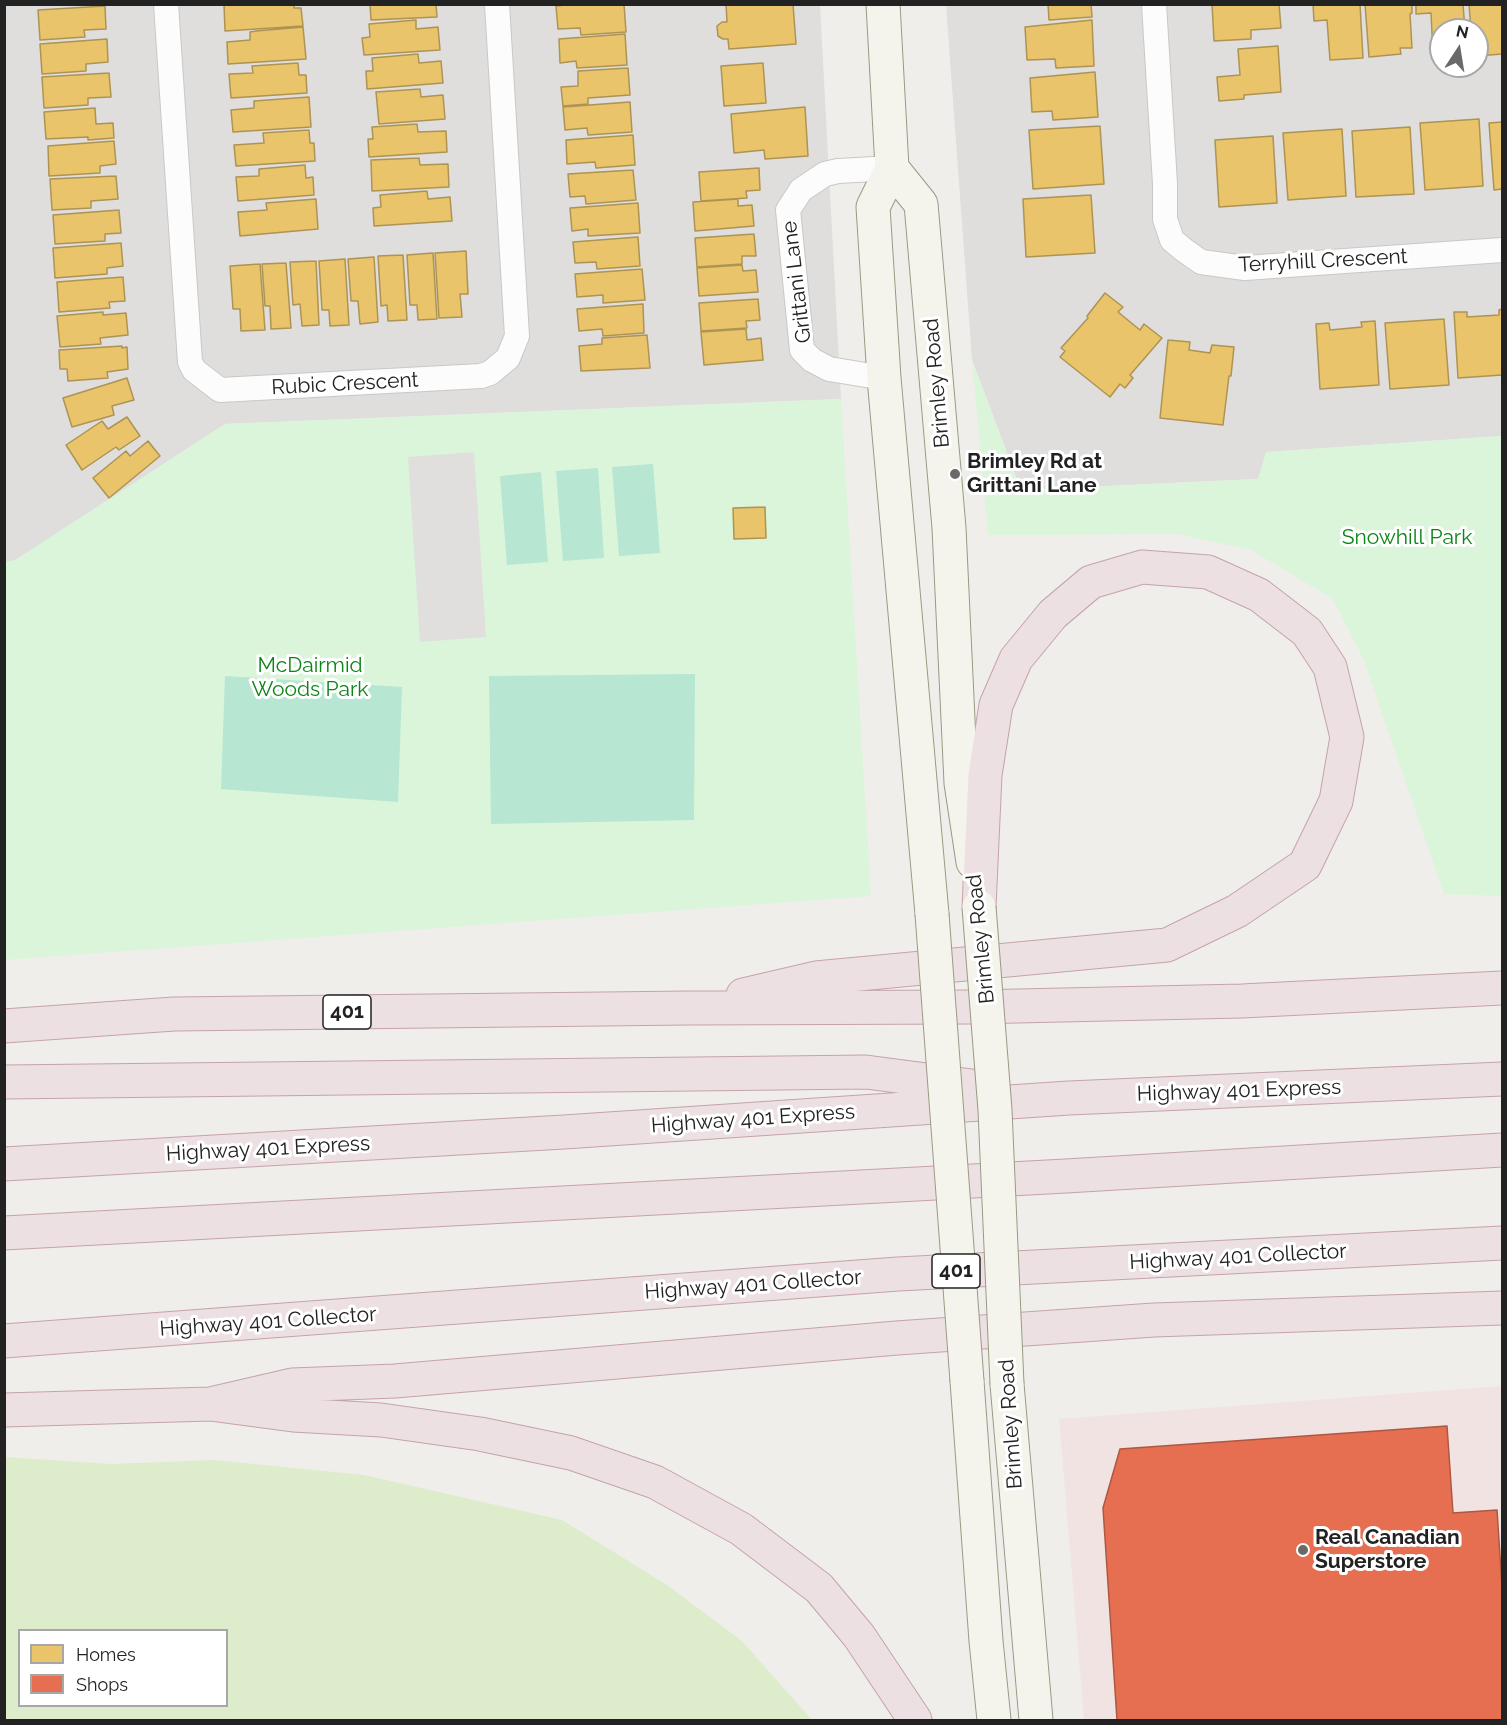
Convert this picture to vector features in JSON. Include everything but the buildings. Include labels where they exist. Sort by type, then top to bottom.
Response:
[{"type":"highway","points":[[689,1008],[816,978],[1167,945],[1237,911],[1305,865],[1336,801],[1347,737],[1330,667],[1306,632],[1259,595],[1208,572],[1142,567],[1091,582],[1053,614],[1016,659],[996,705],[985,775],[979,907]]},
{"type":"highway","name":"401","points":[[4,1026],[174,1014],[961,1007],[1196,1002],[1503,988]]},
{"type":"highway","points":[[4,1082],[866,1072],[1069,1098]]},
{"type":"highway","name":"Highway 401 Express","points":[[4,1164],[564,1132],[1069,1098],[1503,1079]]},
{"type":"highway","points":[[4,1233],[1503,1150]]},
{"type":"highway","points":[[4,1243],[67,1230]]},
{"type":"highway","name":"Highway 401 Collector","points":[[4,1341],[898,1274],[1503,1243]]},
{"type":"highway","points":[[210,1404],[292,1385],[407,1380],[921,1337],[1154,1320],[1503,1308]]},
{"type":"highway","points":[[4,1410],[210,1404],[293,1415],[381,1420],[480,1434],[571,1453],[656,1482],[741,1529],[819,1588],[859,1636],[915,1720]]},
{"type":"main road","name":"Brimley Road","points":[[883,4],[892,168],[873,207],[884,378],[932,914],[986,1641],[994,1720]]},
{"type":"main road","name":"Brimley Road","points":[[892,168],[921,204],[949,528],[961,783],[979,907],[995,1110],[1007,1383],[1036,1720]]},
{"type":"street","name":"Rubic Crescent","points":[[166,4],[190,362],[194,370],[220,390],[481,376],[490,373],[508,358],[517,336],[497,4]]},
{"type":"street","name":"Terryhill Crescent","points":[[1154,4],[1166,184],[1165,219],[1172,240],[1201,262],[1245,268],[1503,250]]},
{"type":"street","name":"Grittani Lane","points":[[884,378],[829,369],[812,360],[802,350],[788,210],[801,190],[825,174],[838,171],[892,168]]},
{"type":"shaded area","points":[[5,5],[820,5],[841,399],[225,424],[15,561],[5,562]]},
{"type":"shaded area","points":[[946,5],[1502,5],[1502,436],[1267,452],[1258,479],[1021,490],[972,360]]},
{"type":"shaded area","points":[[474,452],[486,637],[420,642],[408,457]]},
{"type":"shaded area","name":"Real Canadian Superstore","points":[[1502,1386],[1502,1720],[1084,1720],[1059,1419]]},
{"type":"green space","name":"Snowhill Park","points":[[972,360],[1021,490],[1258,479],[1266,452],[1502,436],[1502,896],[1444,894],[1363,658],[1333,599],[1251,550],[1177,534],[988,535]]},
{"type":"green space","name":"McDairmid Woods Park","points":[[841,399],[871,896],[5,960],[5,562],[15,560],[225,424]]},
{"type":"green space","points":[[653,464],[660,553],[619,556],[612,467]]},
{"type":"green space","points":[[598,468],[604,558],[563,561],[556,471]]},
{"type":"green space","points":[[541,472],[548,562],[507,565],[500,476]]},
{"type":"green space","points":[[695,674],[694,820],[491,824],[489,676]]},
{"type":"green space","points":[[225,676],[402,687],[398,802],[221,789]]},
{"type":"green space","points":[[5,1457],[111,1464],[214,1460],[364,1475],[562,1520],[667,1585],[742,1641],[812,1720],[5,1720]]},
{"type":"place","name":"Brimley Rd at Grittani Lane","points":[[955,474]]},
{"type":"place","name":"Real Canadian Superstore","points":[[1303,1550]]}]
